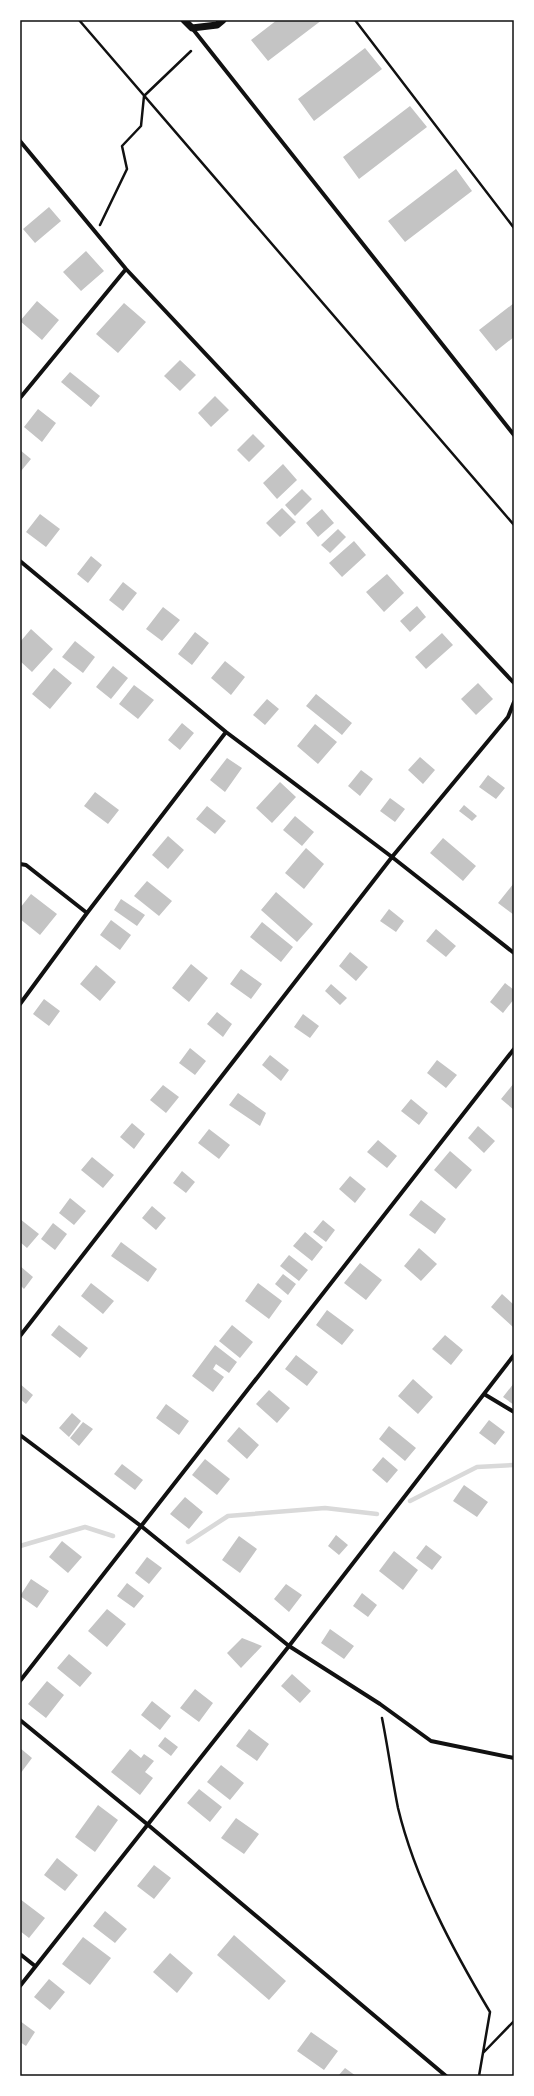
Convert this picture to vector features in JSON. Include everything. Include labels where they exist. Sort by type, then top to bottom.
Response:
[{"type":"street","points":[[184,20],[192,28],[514,435]]},
{"type":"street","points":[[192,28],[217,25],[223,20]]},
{"type":"street","points":[[20,140],[126,269],[514,683]]},
{"type":"street","points":[[20,398],[126,269]]},
{"type":"street","points":[[20,561],[226,732],[392,857],[514,954]]},
{"type":"street","points":[[20,1336],[392,857],[508,717],[514,702]]},
{"type":"street","points":[[20,1004],[86,913],[226,732]]},
{"type":"street","points":[[20,864],[26,865],[86,913]]},
{"type":"street","points":[[20,1681],[514,1049]]},
{"type":"street","points":[[20,1986],[289,1646],[514,1355]]},
{"type":"street","points":[[484,1394],[514,1412]]},
{"type":"street","points":[[20,1435],[141,1526],[289,1646],[380,1704],[431,1741],[514,1758]]},
{"type":"street","points":[[20,1720],[147,1824],[446,2076]]},
{"type":"street","points":[[20,1954],[35,1966]]},
{"type":"path","points":[[79,20],[514,525]]},
{"type":"path","points":[[355,20],[514,228]]},
{"type":"path","points":[[96,233],[127,169],[122,146],[141,126],[144,96],[191,50]]},
{"type":"path","points":[[380,1704],[399,1808],[420,1873],[456,1957],[490,2012],[479,2076]]},
{"type":"path","points":[[483,2054],[514,2021]]},
{"type":"building","points":[[277,20],[322,20],[268,61],[251,40]]},
{"type":"building","points":[[365,48],[382,69],[314,121],[298,99]]},
{"type":"building","points":[[410,106],[427,127],[359,179],[343,157]]},
{"type":"building","points":[[456,169],[472,191],[405,242],[388,221]]},
{"type":"building","points":[[49,207],[61,221],[35,243],[23,229]]},
{"type":"building","points":[[86,251],[104,271],[81,291],[63,272]]},
{"type":"building","points":[[37,301],[59,320],[42,340],[20,321]]},
{"type":"building","points":[[124,303],[146,322],[118,353],[96,334]]},
{"type":"building","points":[[514,303],[514,337],[496,351],[479,330]]},
{"type":"building","points":[[180,360],[196,375],[180,391],[164,376]]},
{"type":"building","points":[[70,372],[100,396],[91,407],[61,382]]},
{"type":"building","points":[[215,396],[229,410],[211,427],[198,413]]},
{"type":"building","points":[[38,409],[56,423],[42,442],[24,427]]},
{"type":"building","points":[[253,434],[265,446],[249,462],[237,450]]},
{"type":"building","points":[[20,450],[31,459],[21,471],[20,470]]},
{"type":"building","points":[[283,464],[297,480],[277,499],[263,483]]},
{"type":"building","points":[[302,489],[312,499],[295,516],[285,505]]},
{"type":"building","points":[[282,508],[296,522],[280,537],[266,523]]},
{"type":"building","points":[[322,509],[334,523],[318,537],[306,523]]},
{"type":"building","points":[[40,514],[60,529],[46,547],[26,532]]},
{"type":"building","points":[[338,529],[346,537],[330,553],[321,545]]},
{"type":"building","points":[[354,541],[366,555],[342,577],[329,563]]},
{"type":"building","points":[[91,556],[102,565],[88,583],[77,574]]},
{"type":"building","points":[[387,574],[404,593],[384,612],[366,592]]},
{"type":"building","points":[[123,582],[137,593],[123,611],[109,600]]},
{"type":"building","points":[[417,606],[426,617],[410,632],[400,621]]},
{"type":"building","points":[[163,607],[180,620],[162,641],[146,629]]},
{"type":"building","points":[[31,629],[53,649],[32,672],[20,661],[20,642]]},
{"type":"building","points":[[195,632],[209,643],[192,665],[178,654]]},
{"type":"building","points":[[442,633],[453,645],[426,669],[415,657]]},
{"type":"building","points":[[75,641],[95,657],[83,673],[62,657]]},
{"type":"building","points":[[225,661],[245,677],[231,695],[211,678]]},
{"type":"building","points":[[113,666],[128,678],[111,699],[96,687]]},
{"type":"building","points":[[54,668],[72,683],[50,709],[32,694]]},
{"type":"building","points":[[478,683],[493,699],[476,715],[461,699]]},
{"type":"building","points":[[134,685],[154,700],[138,719],[119,704]]},
{"type":"building","points":[[316,694],[352,723],[342,735],[306,706]]},
{"type":"building","points":[[267,699],[279,709],[265,725],[253,715]]},
{"type":"building","points":[[182,723],[194,733],[180,750],[168,740]]},
{"type":"building","points":[[315,724],[337,742],[318,764],[297,746]]},
{"type":"building","points":[[420,757],[435,770],[423,784],[408,770]]},
{"type":"building","points":[[227,758],[242,768],[225,792],[210,780]]},
{"type":"building","points":[[361,770],[373,779],[360,796],[348,786]]},
{"type":"building","points":[[488,775],[505,788],[496,799],[479,787]]},
{"type":"building","points":[[280,782],[296,797],[272,823],[256,808]]},
{"type":"building","points":[[95,792],[119,810],[108,824],[84,806]]},
{"type":"building","points":[[390,798],[405,809],[395,822],[380,811]]},
{"type":"building","points":[[464,805],[477,816],[472,821],[459,811]]},
{"type":"building","points":[[207,806],[226,821],[215,834],[196,819]]},
{"type":"building","points":[[295,816],[314,832],[302,846],[283,830]]},
{"type":"building","points":[[168,836],[184,850],[168,869],[152,855]]},
{"type":"building","points":[[443,838],[476,866],[463,881],[430,853]]},
{"type":"building","points":[[306,848],[324,864],[304,889],[285,873]]},
{"type":"building","points":[[147,881],[172,901],[159,916],[134,896]]},
{"type":"building","points":[[514,883],[514,915],[498,903]]},
{"type":"building","points":[[276,892],[313,924],[297,942],[261,910]]},
{"type":"building","points":[[31,894],[57,914],[40,935],[20,919],[20,908]]},
{"type":"building","points":[[121,899],[145,915],[137,926],[114,910]]},
{"type":"building","points":[[389,909],[404,921],[396,932],[380,921]]},
{"type":"building","points":[[111,920],[131,935],[120,950],[100,935]]},
{"type":"building","points":[[262,922],[293,947],[281,962],[250,937]]},
{"type":"building","points":[[436,929],[456,946],[446,957],[426,941]]},
{"type":"building","points":[[350,952],[368,967],[356,981],[339,966]]},
{"type":"building","points":[[191,964],[208,978],[189,1002],[172,988]]},
{"type":"building","points":[[96,965],[116,982],[100,1001],[80,984]]},
{"type":"building","points":[[241,969],[262,984],[251,999],[230,984]]},
{"type":"building","points":[[505,983],[514,990],[514,999],[503,1013],[490,1002]]},
{"type":"building","points":[[331,984],[347,998],[340,1005],[325,991]]},
{"type":"building","points":[[44,999],[60,1011],[49,1026],[33,1014]]},
{"type":"building","points":[[217,1012],[232,1024],[223,1037],[207,1024]]},
{"type":"building","points":[[303,1014],[319,1026],[310,1038],[294,1027]]},
{"type":"building","points":[[190,1048],[206,1061],[195,1075],[179,1063]]},
{"type":"building","points":[[270,1055],[289,1070],[281,1081],[262,1065]]},
{"type":"building","points":[[437,1060],[457,1075],[446,1088],[427,1073]]},
{"type":"building","points":[[514,1083],[514,1110],[501,1099]]},
{"type":"building","points":[[163,1085],[179,1097],[166,1113],[150,1100]]},
{"type":"building","points":[[238,1093],[266,1113],[260,1126],[229,1105]]},
{"type":"building","points":[[411,1099],[428,1113],[419,1125],[401,1111]]},
{"type":"building","points":[[132,1123],[145,1134],[134,1149],[120,1137]]},
{"type":"building","points":[[478,1126],[495,1141],[484,1153],[468,1138]]},
{"type":"building","points":[[209,1129],[230,1145],[219,1159],[198,1143]]},
{"type":"building","points":[[378,1140],[397,1156],[387,1168],[367,1152]]},
{"type":"building","points":[[450,1151],[472,1170],[456,1189],[434,1170]]},
{"type":"building","points":[[92,1157],[114,1175],[103,1188],[81,1170]]},
{"type":"building","points":[[182,1171],[195,1182],[186,1193],[173,1183]]},
{"type":"building","points":[[350,1176],[366,1189],[355,1203],[339,1189]]},
{"type":"building","points":[[70,1198],[86,1211],[74,1225],[59,1213]]},
{"type":"building","points":[[421,1200],[446,1219],[435,1234],[409,1215]]},
{"type":"building","points":[[152,1206],[166,1218],[156,1230],[142,1218]]},
{"type":"building","points":[[20,1219],[39,1234],[27,1248],[20,1242]]},
{"type":"building","points":[[323,1220],[335,1230],[326,1242],[313,1232]]},
{"type":"building","points":[[53,1223],[67,1234],[55,1250],[41,1239]]},
{"type":"building","points":[[305,1232],[323,1247],[312,1261],[293,1246]]},
{"type":"building","points":[[121,1242],[157,1269],[148,1282],[111,1256]]},
{"type":"building","points":[[419,1248],[437,1264],[421,1281],[404,1266]]},
{"type":"building","points":[[289,1255],[308,1270],[299,1281],[280,1266]]},
{"type":"building","points":[[360,1263],[382,1280],[366,1300],[344,1283]]},
{"type":"building","points":[[20,1266],[33,1277],[24,1289],[20,1285]]},
{"type":"building","points":[[283,1274],[296,1284],[288,1295],[275,1284]]},
{"type":"building","points":[[91,1283],[114,1301],[103,1314],[81,1296]]},
{"type":"building","points":[[258,1283],[282,1301],[269,1319],[245,1301]]},
{"type":"building","points":[[502,1294],[514,1305],[513,1327],[491,1307]]},
{"type":"building","points":[[327,1310],[354,1330],[342,1345],[316,1325]]},
{"type":"building","points":[[59,1325],[88,1348],[80,1358],[51,1335]]},
{"type":"building","points":[[232,1325],[253,1342],[240,1358],[219,1341]]},
{"type":"building","points":[[445,1335],[463,1350],[451,1365],[432,1349]]},
{"type":"building","points":[[215,1345],[237,1362],[229,1373],[216,1364],[213,1369],[224,1377],[213,1392],[192,1376]]},
{"type":"building","points":[[296,1355],[318,1372],[307,1386],[285,1369]]},
{"type":"building","points":[[413,1379],[433,1397],[418,1414],[398,1396]]},
{"type":"building","points":[[514,1383],[514,1405],[503,1397]]},
{"type":"building","points":[[20,1384],[33,1395],[26,1404],[20,1399]]},
{"type":"building","points":[[269,1390],[290,1408],[277,1423],[256,1404]]},
{"type":"building","points":[[166,1404],[189,1421],[179,1435],[156,1418]]},
{"type":"building","points":[[72,1413],[81,1421],[69,1437],[59,1428]]},
{"type":"building","points":[[489,1420],[505,1432],[495,1445],[479,1433]]},
{"type":"building","points":[[83,1422],[93,1429],[79,1446],[70,1438]]},
{"type":"building","points":[[389,1426],[416,1448],[405,1461],[379,1439]]},
{"type":"building","points":[[239,1427],[259,1445],[247,1459],[227,1441]]},
{"type":"building","points":[[383,1457],[398,1470],[387,1483],[372,1470]]},
{"type":"building","points":[[205,1459],[230,1479],[217,1495],[192,1475]]},
{"type":"building","points":[[122,1464],[143,1480],[135,1490],[114,1474]]},
{"type":"building","points":[[464,1485],[488,1502],[477,1517],[453,1501]]},
{"type":"building","points":[[185,1497],[203,1512],[189,1529],[170,1514]]},
{"type":"building","points":[[336,1535],[348,1545],[339,1555],[328,1546]]},
{"type":"building","points":[[239,1536],[257,1549],[240,1573],[222,1560]]},
{"type":"building","points":[[62,1541],[82,1557],[68,1573],[49,1557]]},
{"type":"building","points":[[426,1545],[442,1557],[432,1570],[416,1558]]},
{"type":"building","points":[[394,1551],[418,1570],[403,1590],[379,1571]]},
{"type":"building","points":[[147,1557],[162,1568],[149,1584],[135,1573]]},
{"type":"building","points":[[31,1579],[49,1591],[37,1608],[20,1596]]},
{"type":"building","points":[[127,1583],[144,1596],[134,1608],[117,1596]]},
{"type":"building","points":[[286,1584],[302,1595],[289,1612],[274,1599]]},
{"type":"building","points":[[362,1593],[377,1605],[368,1617],[353,1606]]},
{"type":"building","points":[[107,1609],[126,1624],[107,1647],[88,1631]]},
{"type":"building","points":[[330,1629],[354,1646],[344,1659],[321,1643]]},
{"type":"building","points":[[242,1638],[262,1646],[241,1668],[227,1653]]},
{"type":"building","points":[[69,1654],[92,1673],[80,1687],[57,1668]]},
{"type":"building","points":[[292,1674],[311,1691],[300,1703],[281,1686]]},
{"type":"building","points":[[47,1681],[64,1695],[46,1718],[28,1704]]},
{"type":"building","points":[[195,1689],[213,1703],[199,1722],[180,1708]]},
{"type":"building","points":[[152,1701],[171,1716],[160,1730],[141,1715]]},
{"type":"building","points":[[249,1729],[269,1744],[257,1761],[236,1746]]},
{"type":"building","points":[[165,1737],[178,1747],[171,1756],[158,1746]]},
{"type":"building","points":[[20,1748],[32,1758],[20,1774]]},
{"type":"building","points":[[130,1749],[141,1758],[144,1754],[154,1761],[145,1772],[153,1778],[140,1795],[111,1772]]},
{"type":"building","points":[[221,1765],[244,1783],[230,1800],[207,1782]]},
{"type":"building","points":[[199,1789],[222,1807],[210,1822],[187,1803]]},
{"type":"building","points":[[98,1805],[118,1820],[95,1852],[75,1837]]},
{"type":"building","points":[[236,1818],[259,1834],[244,1854],[221,1838]]},
{"type":"building","points":[[57,1858],[78,1875],[65,1891],[44,1875]]},
{"type":"building","points":[[154,1865],[171,1878],[154,1899],[137,1886]]},
{"type":"building","points":[[20,1899],[45,1918],[29,1938],[20,1931]]},
{"type":"building","points":[[105,1911],[127,1929],[115,1943],[93,1926]]},
{"type":"building","points":[[234,1935],[286,1981],[269,2000],[217,1955]]},
{"type":"building","points":[[83,1937],[111,1958],[90,1985],[62,1964]]},
{"type":"building","points":[[170,1953],[193,1973],[177,1993],[153,1972]]},
{"type":"building","points":[[49,1979],[65,1992],[50,2010],[34,1997]]},
{"type":"building","points":[[20,2021],[35,2032],[26,2046],[20,2042]]},
{"type":"building","points":[[311,2032],[338,2051],[324,2070],[297,2051]]},
{"type":"building","points":[[345,2068],[356,2076],[338,2076]]},
{"type":"waterway","points":[[410,1501],[477,1467],[514,1465]]},
{"type":"waterway","points":[[188,1542],[228,1516],[325,1508],[377,1514]]},
{"type":"waterway","points":[[20,1546],[85,1527],[113,1536]]}]
